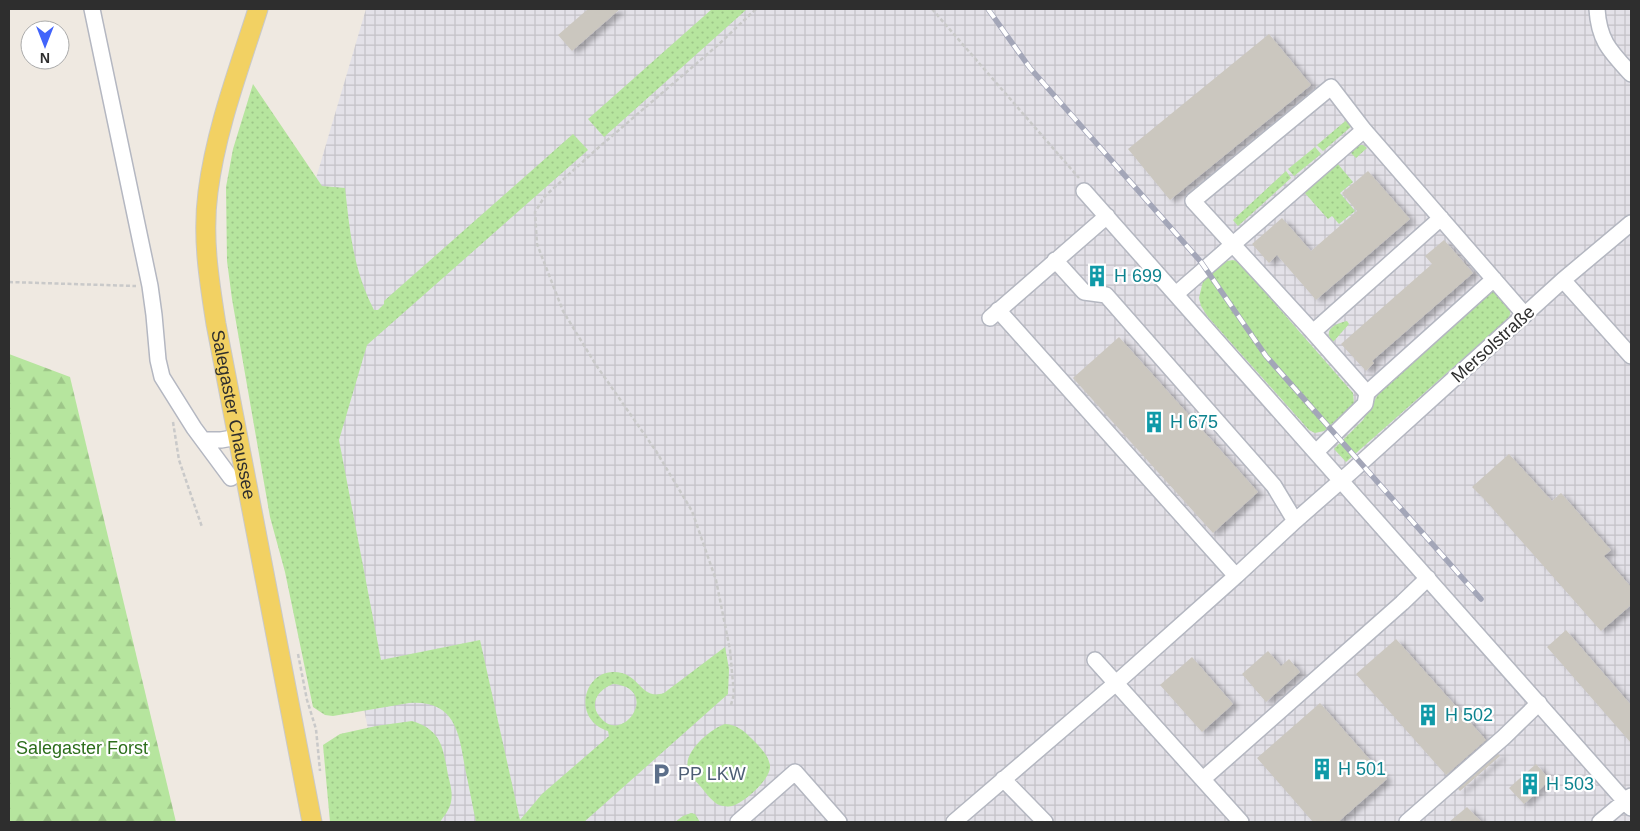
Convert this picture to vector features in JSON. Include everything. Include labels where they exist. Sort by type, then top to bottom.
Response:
[{"type":"main road","name":"Salegaster Chaussee","points":[[258,9],[213,158],[206,208],[206,255],[209,285],[312,822]]},
{"type":"street","points":[[92,9],[150,286],[158,360],[162,377],[171,394],[231,478]]},
{"type":"street","points":[[1597,9],[1598,25],[1606,46],[1631,74]]},
{"type":"street","points":[[1367,392],[1193,201],[1332,87],[1364,130],[1525,315]]},
{"type":"street","points":[[1176,294],[1364,130]]},
{"type":"street","points":[[1084,190],[1316,452],[1350,473],[1428,578],[1629,802],[1600,822]]},
{"type":"street","points":[[1107,216],[994,314],[1236,576]]},
{"type":"street","points":[[1313,332],[1441,218]]},
{"type":"street","name":"Mersolstraße","points":[[954,822],[1116,683],[1563,280],[1631,223]]},
{"type":"street","points":[[1055,260],[1084,292],[1106,295],[1274,486],[1295,520]]},
{"type":"street","points":[[1316,452],[1365,404],[1367,392],[1494,279]]},
{"type":"street","points":[[1563,280],[1631,356]]},
{"type":"street","points":[[204,440],[238,437]]},
{"type":"street","points":[[1203,779],[1428,578]]},
{"type":"street","points":[[1095,660],[1241,822]]},
{"type":"street","points":[[1407,822],[1504,737],[1539,703]]},
{"type":"street","points":[[738,822],[795,772],[839,822]]},
{"type":"street","points":[[1003,779],[1045,822]]},
{"type":"path","points":[[731,705],[734,694],[729,641],[716,580],[692,511],[656,451],[596,366],[563,311],[537,244],[535,212],[545,196],[598,148],[718,46],[756,9]]},
{"type":"path","points":[[932,9],[1087,187],[1084,190]]},
{"type":"path","points":[[9,282],[150,286]]},
{"type":"path","points":[[171,394],[170,404],[179,460],[202,527]]},
{"type":"path","points":[[297,652],[307,700],[316,729],[320,776]]},
{"type":"shaded area","points":[[366,9],[1631,9],[1631,822],[386,822],[312,440],[288,273]]},
{"type":"green space","points":[[712,9],[747,9],[604,137],[588,119]]},
{"type":"green space","points":[[253,84],[322,186],[345,188],[353,250],[361,280],[374,310],[378,310],[384,304],[384,301],[573,134],[588,150],[367,345],[339,440],[381,660],[480,640],[520,820],[542,794],[609,736],[608,731],[596,725],[589,717],[586,707],[589,687],[595,679],[604,674],[623,673],[650,693],[664,693],[725,647],[729,669],[728,694],[584,822],[476,822],[457,731],[445,713],[436,707],[424,703],[409,703],[333,716],[325,715],[313,707],[285,572],[270,517],[232,299],[227,261],[226,187],[233,149]],"holes":[[[613,684],[627,688],[635,695],[634,713],[627,721],[619,725],[609,724],[597,712],[595,707],[597,697],[603,689]]]},
{"type":"green space","points":[[1349,118],[1353,125],[1323,151],[1317,145]]},
{"type":"green space","points":[[1358,145],[1363,145],[1367,148],[1356,158],[1350,152]]},
{"type":"green space","points":[[1315,147],[1321,154],[1294,176],[1288,169]]},
{"type":"green space","points":[[1337,163],[1353,182],[1340,193],[1355,211],[1339,224],[1332,216],[1328,219],[1303,191]]},
{"type":"green space","points":[[1286,171],[1291,178],[1238,226],[1233,220]]},
{"type":"green space","points":[[1233,260],[1243,267],[1353,393],[1354,404],[1324,431],[1315,433],[1309,430],[1208,317],[1201,306],[1199,298],[1203,281],[1227,261]]},
{"type":"green space","points":[[1492,292],[1497,292],[1511,310],[1509,318],[1346,462],[1334,449],[1363,420],[1379,393]]},
{"type":"green space","points":[[1347,321],[1349,324],[1333,342],[1329,334],[1332,328],[1339,323]]},
{"type":"green space","name":"Salegaster Forst","points":[[9,354],[70,377],[176,822],[9,822]]},
{"type":"green space","points":[[412,721],[430,729],[442,748],[452,795],[447,812],[440,822],[330,822],[323,745],[340,734]]},
{"type":"green space","points":[[725,724],[736,727],[748,735],[765,754],[770,766],[762,784],[743,800],[732,806],[718,805],[710,798],[691,776],[687,765],[692,750],[698,743],[712,731]]},
{"type":"green space","points":[[691,813],[695,814],[700,822],[675,822],[683,816]]},
{"type":"building","points":[[588,9],[620,9],[572,51],[558,35]]},
{"type":"building","points":[[1269,34],[1311,85],[1170,200],[1128,149]]},
{"type":"building","points":[[1368,171],[1410,219],[1316,300],[1277,255],[1269,263],[1252,244],[1282,218],[1311,251],[1357,211],[1342,193]]},
{"type":"building","points":[[1444,240],[1473,273],[1372,361],[1374,363],[1366,371],[1341,344],[1432,264],[1425,256]]},
{"type":"building","name":"H 675","points":[[1119,337],[1258,492],[1213,533],[1073,378]]},
{"type":"building","points":[[1509,454],[1552,501],[1561,493],[1611,550],[1604,556],[1631,587],[1631,605],[1601,631],[1472,487]]},
{"type":"building","points":[[1566,630],[1631,705],[1631,743],[1547,647]]},
{"type":"building","name":"H 502","points":[[1396,639],[1486,740],[1446,775],[1356,674]]},
{"type":"building","points":[[1268,651],[1281,666],[1289,659],[1300,672],[1266,702],[1242,674]]},
{"type":"building","points":[[1192,657],[1233,704],[1202,732],[1160,685]]},
{"type":"building","name":"H 501","points":[[1320,703],[1387,779],[1338,822],[1313,822],[1257,758]]},
{"type":"building","points":[[1498,754],[1500,756],[1460,791],[1458,789]]},
{"type":"building","name":"H 503","points":[[1536,764],[1550,780],[1524,804],[1509,788]]},
{"type":"building","points":[[1467,807],[1482,822],[1449,822]]},
{"type":"railway","points":[[988,9],[1030,68],[1201,262],[1266,356],[1481,599]]},
{"type":"place","name":"H 699","points":[[1097,276]]},
{"type":"place","name":"H 675","points":[[1154,422]]},
{"type":"place","name":"H 502","points":[[1428,715]]},
{"type":"place","name":"H 501","points":[[1322,769]]},
{"type":"place","name":"PP LKW","points":[[661,774]]},
{"type":"place","name":"H 503","points":[[1530,784]]}]
